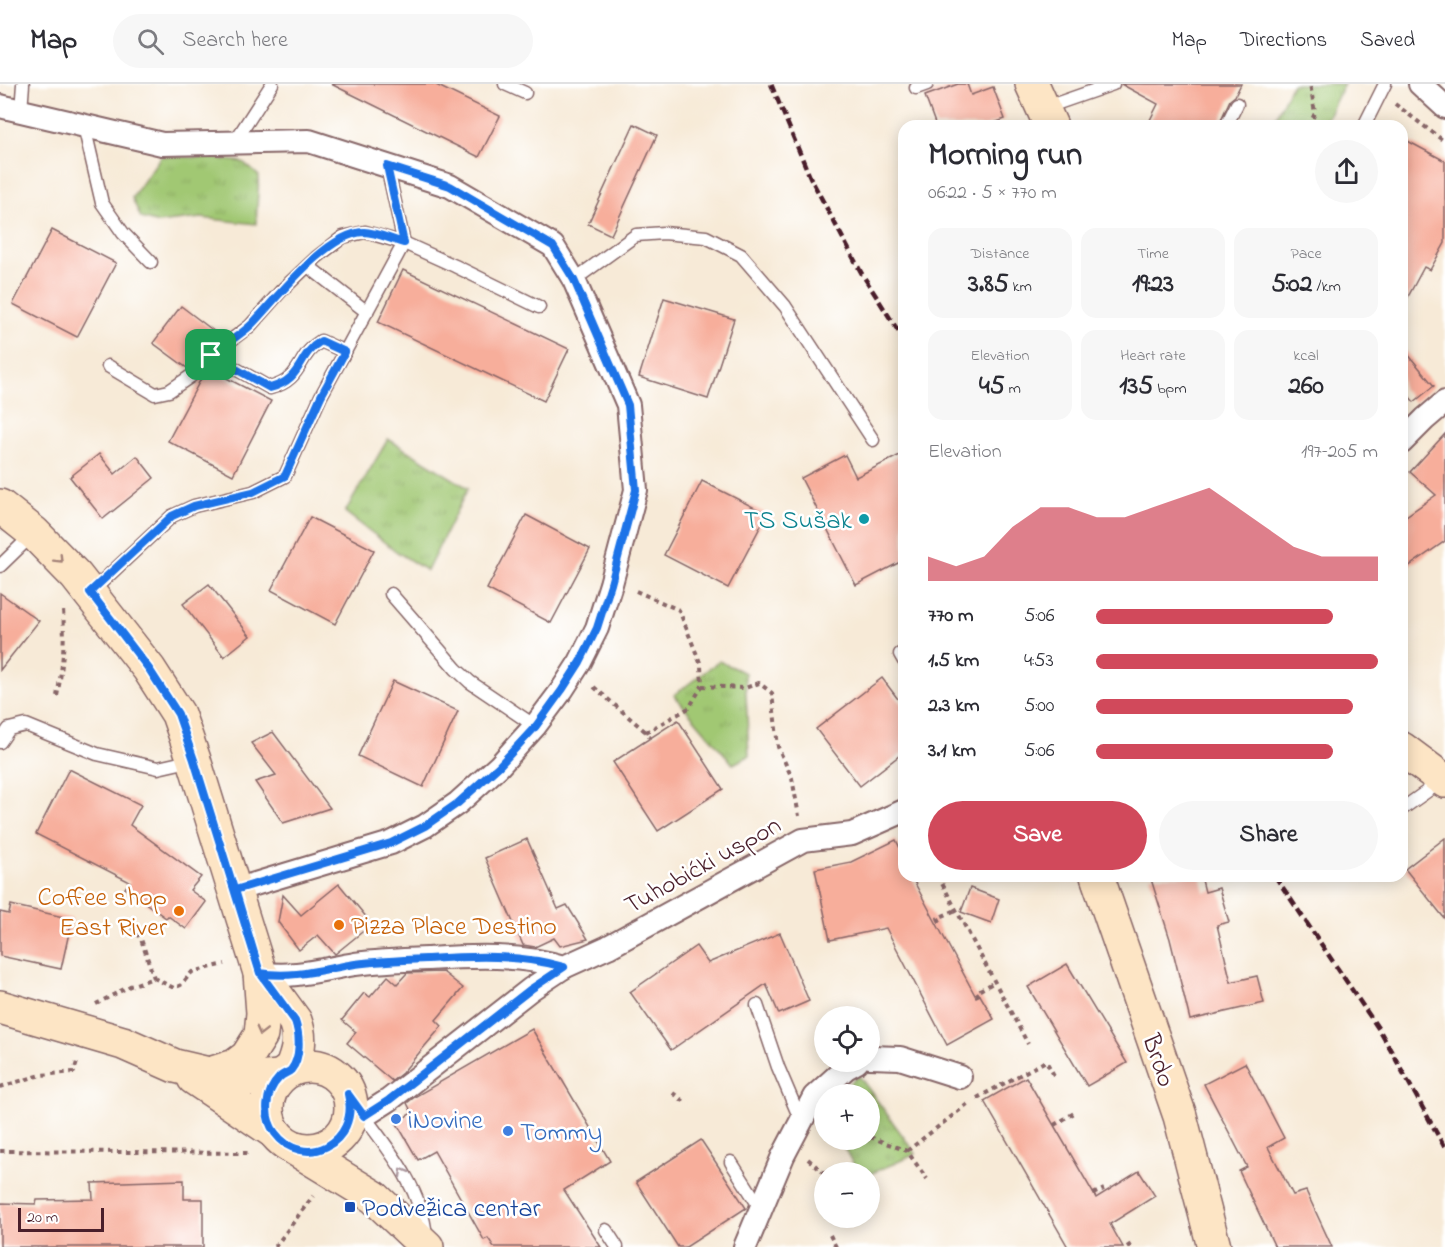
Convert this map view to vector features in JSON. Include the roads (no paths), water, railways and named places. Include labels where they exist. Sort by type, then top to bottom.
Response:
[{"type":"main road","points":[[0,506],[34,533],[76,598],[149,669],[178,714],[235,890],[247,967],[263,1013],[261,1035],[247,1057],[235,1066],[210,1074]]},
{"type":"main road","points":[[1408,753],[1444,780]]},
{"type":"main road","name":"Brdo","points":[[1100,882],[1180,1116],[1214,1247]]},
{"type":"main road","points":[[247,967],[295,1021],[298,1028],[299,1047],[285,1073],[271,1089],[267,1103],[267,1118],[274,1144]]},
{"type":"main road","points":[[0,1007],[123,1043],[175,1066],[210,1074],[246,1080],[311,1066],[331,1072],[342,1081],[353,1112],[349,1145],[360,1175],[374,1197]]},
{"type":"main road","points":[[175,1066],[274,1144],[340,1174],[374,1197],[427,1247]]},
{"type":"main road","points":[[274,1144],[311,1150],[329,1145],[339,1138],[353,1112]]},
{"type":"street","points":[[1420,84],[1445,107]]},
{"type":"street","points":[[10,109],[162,144],[309,141],[450,186],[553,246],[574,280],[628,405],[636,490],[611,584],[597,628],[568,682],[536,726],[499,766],[458,803],[425,826],[391,843],[235,890]]},
{"type":"street","points":[[1408,436],[1445,402]]},
{"type":"street","name":"Tuhobićki uspon","points":[[353,1112],[389,1100],[531,989],[564,967],[608,947],[803,840],[852,834],[898,814]]},
{"type":"street","points":[[247,967],[282,976],[358,964],[465,957],[515,958],[547,962],[564,967]]},
{"type":"street","points":[[880,1058],[900,1058],[960,1077]]},
{"type":"street","points":[[746,1247],[783,1156],[814,1097],[842,1072]]},
{"type":"lane","points":[[10,109],[23,84]]},
{"type":"lane","points":[[234,143],[272,84]]},
{"type":"lane","points":[[505,84],[525,93]]},
{"type":"lane","points":[[1042,106],[1113,84]]},
{"type":"lane","points":[[1367,120],[1383,88]]},
{"type":"lane","points":[[1229,120],[1237,104]]},
{"type":"lane","points":[[84,126],[102,203],[123,233],[152,262]]},
{"type":"lane","points":[[76,598],[172,516],[194,506],[253,492],[285,476],[321,396],[404,243],[387,166]]},
{"type":"lane","points":[[108,366],[155,394],[169,391],[191,376],[211,355],[250,326],[281,291],[343,237],[365,232],[404,243],[538,307]]},
{"type":"lane","points":[[574,280],[636,236],[664,233],[706,237],[741,255],[785,306],[873,440]]},
{"type":"lane","points":[[308,266],[367,312]]},
{"type":"lane","points":[[211,355],[270,388],[284,384],[296,372],[310,347],[321,341],[345,352]]},
{"type":"lane","points":[[0,566],[34,533]]},
{"type":"lane","points":[[391,594],[470,682],[536,726]]},
{"type":"lane","points":[[0,742],[9,729],[26,725],[97,754],[158,768],[194,760]]},
{"type":"lane","points":[[1408,805],[1444,780]]},
{"type":"lane","points":[[757,1005],[778,1067],[801,1121]]},
{"type":"lane","points":[[353,1112],[394,1157],[413,1189],[425,1224],[427,1247]]},
{"type":"lane","points":[[731,1162],[761,1209]]},
{"type":"lane","points":[[606,1230],[616,1247]]},
{"type":"railway","points":[[771,84],[810,177],[862,274],[898,331]]},
{"type":"railway","points":[[1279,882],[1380,1031],[1445,1148]]},
{"type":"place","name":"TS Sušak","points":[[864,519]]},
{"type":"place","name":"Coffee shop East River","points":[[179,911]]},
{"type":"place","name":"Pizza Place Destino","points":[[339,925]]},
{"type":"place","name":"iNovine","points":[[396,1119]]},
{"type":"place","name":"Tommy","points":[[508,1131]]},
{"type":"place","name":"Podvežica centar","points":[[350,1207]]}]
